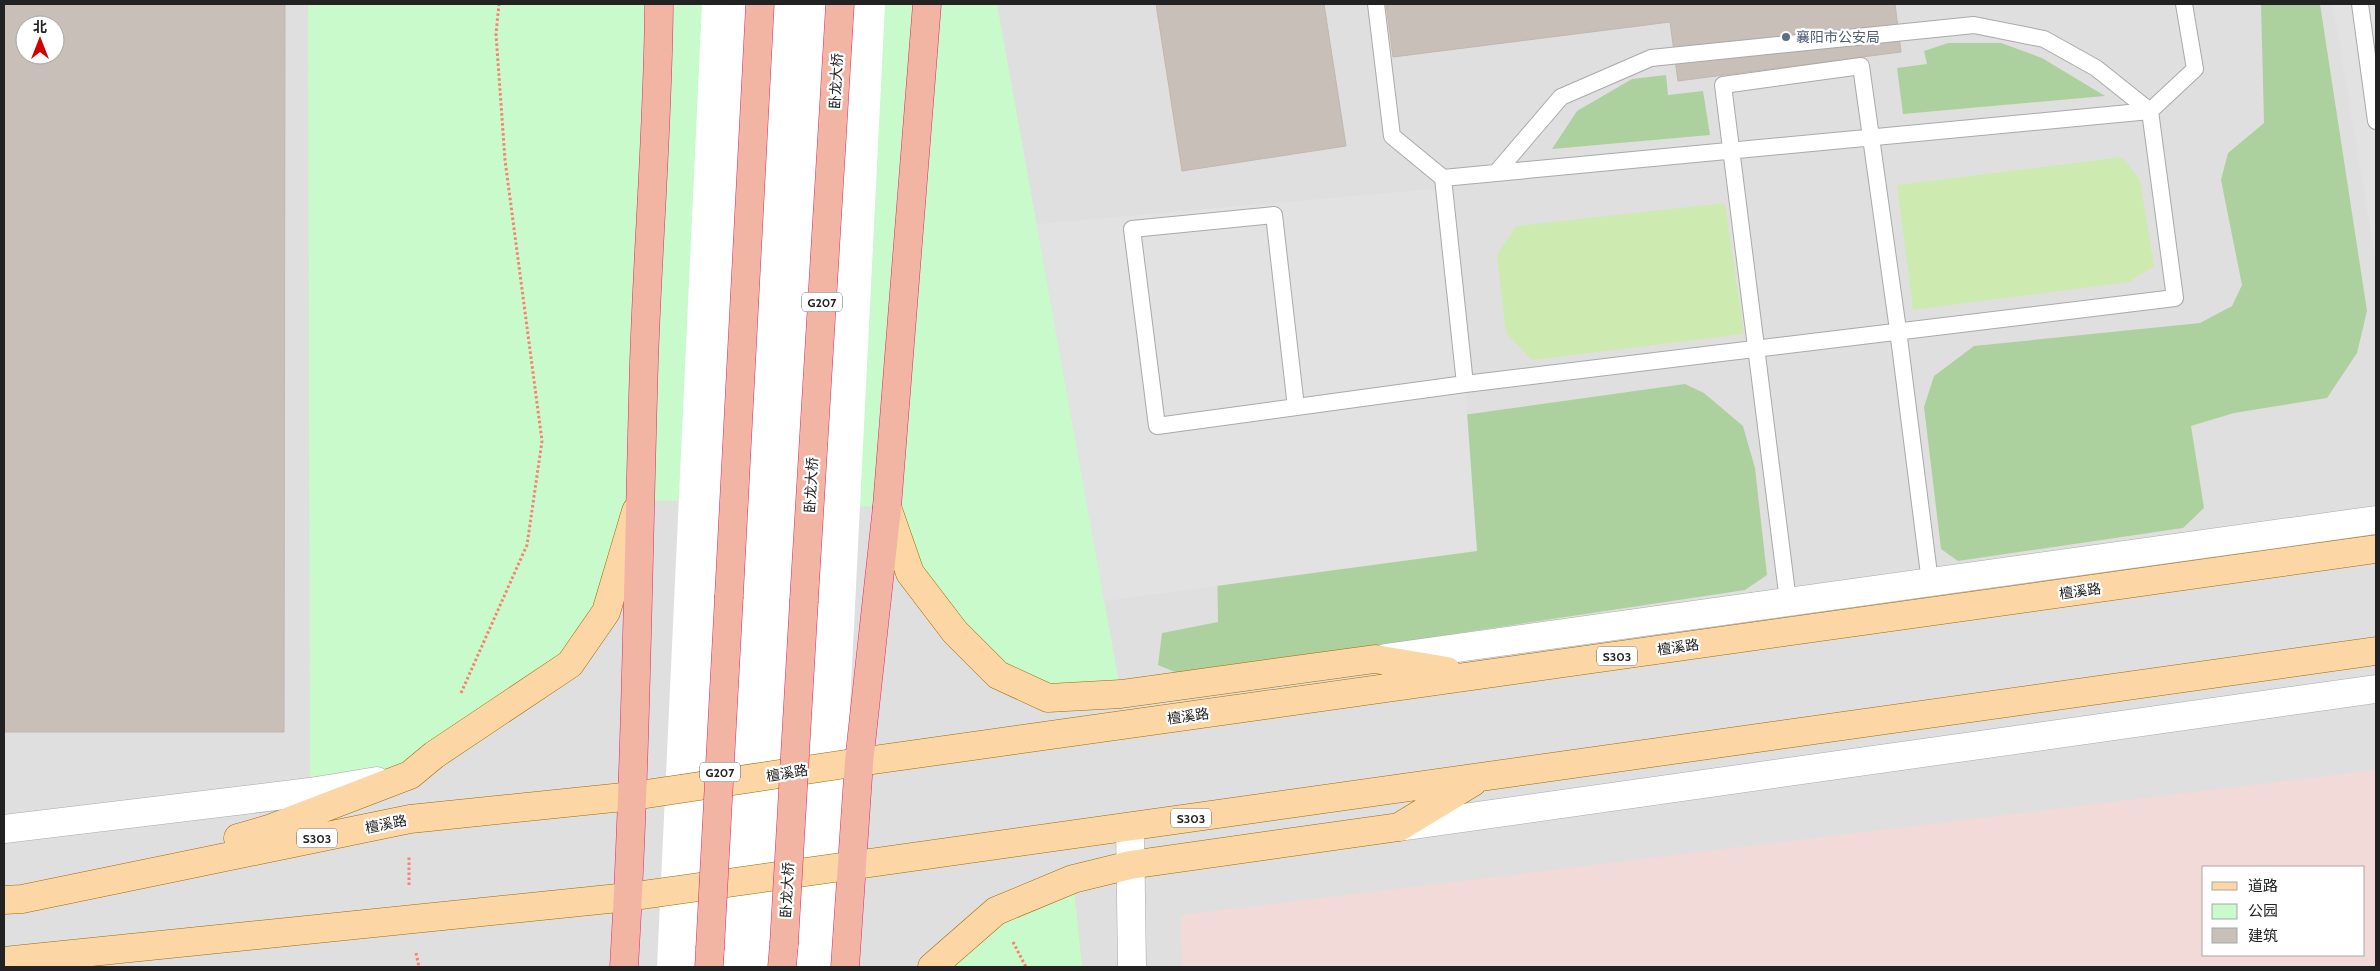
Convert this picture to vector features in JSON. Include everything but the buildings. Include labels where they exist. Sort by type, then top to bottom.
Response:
[{"type":"highway","points":[[624,967],[633,796],[644,347],[658,77],[659,4]]},
{"type":"highway","name":"G207","points":[[709,967],[760,4]]},
{"type":"highway","name":"卧龙大桥","points":[[782,967],[840,4]]},
{"type":"highway","points":[[845,967],[850,866],[886,507],[926,4]]},
{"type":"main road","points":[[64,890],[269,829],[410,775],[434,755],[570,664],[606,612],[640,500]]},
{"type":"main road","points":[[886,507],[910,573],[955,632],[998,675],[1048,698],[1121,694],[1375,659],[1476,675]]},
{"type":"main road","name":"檀溪路","points":[[4,900],[64,890],[410,819],[633,796],[859,762],[2376,549]]},
{"type":"main road","name":"S303","points":[[4,961],[628,897],[2376,651]]},
{"type":"main road","points":[[932,967],[996,912],[1073,879],[1130,865],[1399,827],[1483,776]]},
{"type":"street","points":[[1375,659],[2376,520]]},
{"type":"street","points":[[1399,827],[2376,689]]},
{"type":"street","points":[[4,829],[310,792],[410,775]]},
{"type":"street","points":[[1130,827],[1132,967]]},
{"type":"lane","points":[[1376,4],[1392,136],[1442,178],[1465,384]]},
{"type":"lane","points":[[1442,178],[2150,111],[2195,69],[2184,4]]},
{"type":"lane","points":[[2360,4],[2376,121]]},
{"type":"lane","points":[[1296,407],[1274,215],[1132,229],[1157,426],[1465,384],[1756,350],[1898,330],[2175,298],[2150,111],[2096,68],[2044,38],[1974,25],[1651,58],[1561,97],[1496,173]]},
{"type":"lane","points":[[1788,602],[1723,85],[1862,66],[1930,582]]},
{"type":"path","points":[[458,700],[527,544],[542,441],[505,160],[496,34],[500,4]]},
{"type":"path","points":[[410,819],[409,918],[419,967]]},
{"type":"shaded area","points":[[4,4],[2376,4],[2376,967],[4,967]]},
{"type":"shaded area","points":[[2333,4],[2376,4],[2376,263]]},
{"type":"shaded area","points":[[1444,188],[1465,384],[1477,551],[1104,601],[1037,224]]},
{"type":"shaded area","points":[[2376,770],[2376,967],[1182,967],[1181,915]]},
{"type":"green space","points":[[308,4],[997,4],[1121,694],[1048,698],[955,632],[886,507],[640,500],[570,664],[426,773],[310,792]]},
{"type":"green space","points":[[2261,4],[2320,4],[2367,311],[2357,353],[2327,398],[2234,413],[2191,426],[2204,508],[2183,528],[1958,561],[1941,549],[1924,407],[1934,376],[1974,346],[2200,323],[2232,306],[2242,285],[2221,180],[2228,153],[2264,123]]},
{"type":"green space","points":[[1948,43],[2001,43],[2042,58],[2105,96],[1903,114],[1897,68],[1927,64],[1924,51]]},
{"type":"green space","points":[[1666,75],[1668,95],[1703,91],[1710,135],[1552,149],[1577,111],[1632,79]]},
{"type":"green space","points":[[2122,157],[2140,180],[2154,266],[2129,282],[1913,310],[1897,185]]},
{"type":"green space","points":[[1725,203],[1744,334],[1532,360],[1506,333],[1497,255],[1516,226]]},
{"type":"green space","points":[[1685,384],[1704,393],[1743,426],[1755,468],[1767,575],[1745,590],[1182,675],[1158,665],[1162,633],[1218,622],[1217,556],[1355,430]]},
{"type":"green space","points":[[1073,879],[1082,967],[932,967]]},
{"type":"pier","points":[[702,4],[885,4],[837,967],[657,967]]},
{"type":"place","name":"襄阳市公安局","points":[[1786,37]]}]
